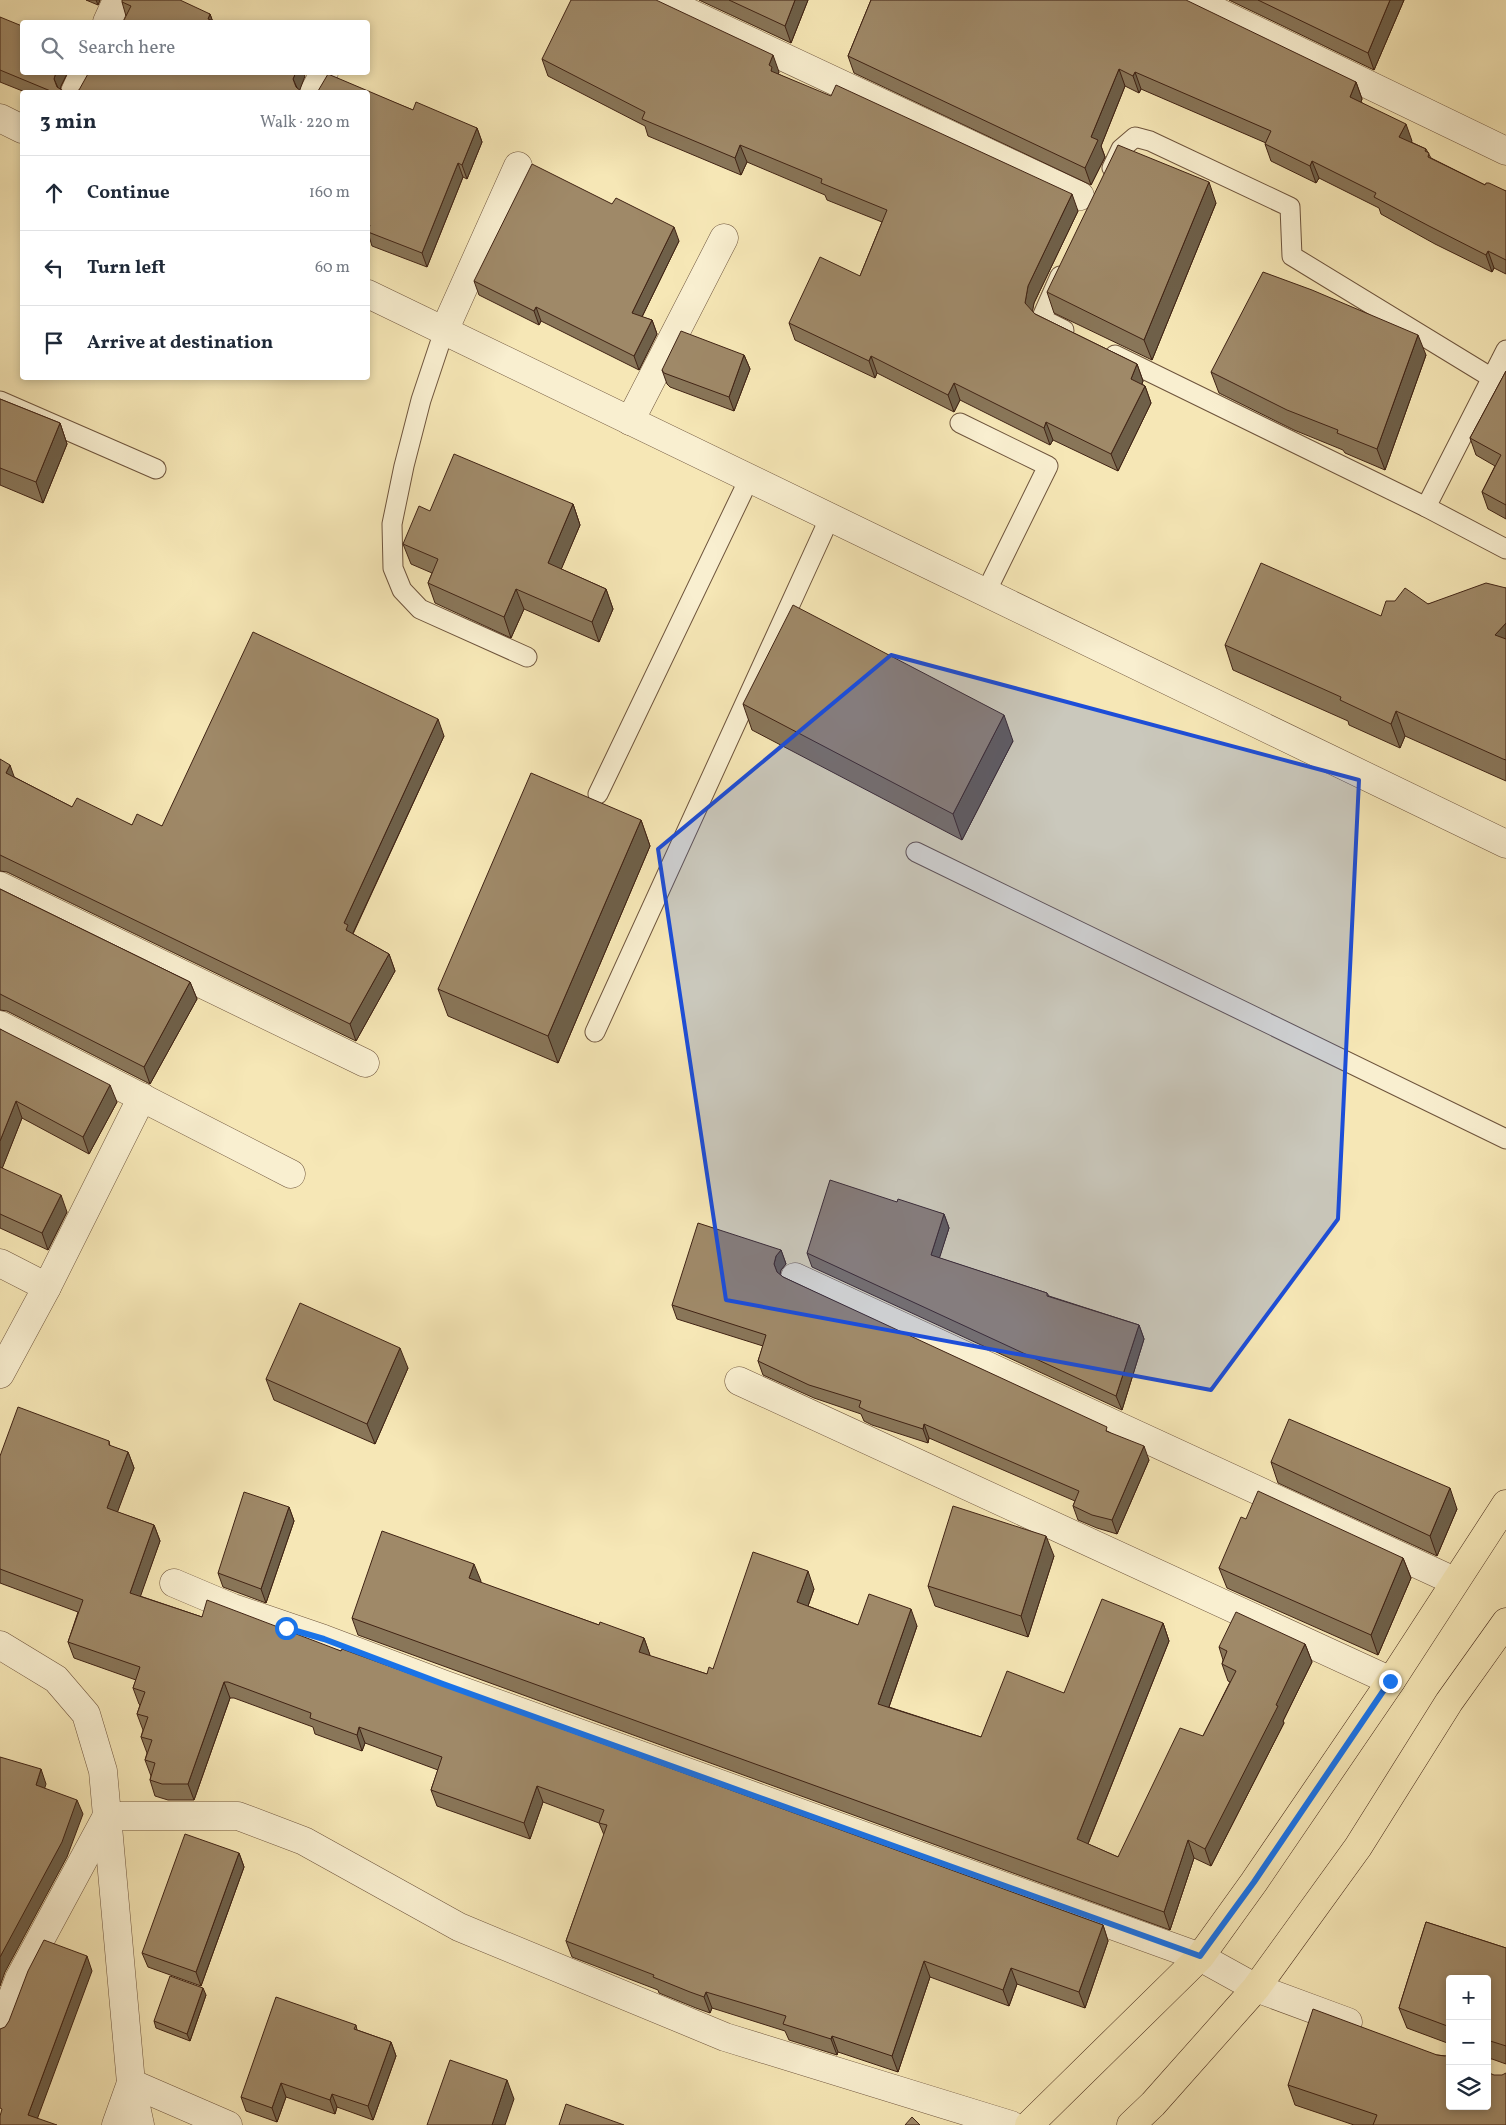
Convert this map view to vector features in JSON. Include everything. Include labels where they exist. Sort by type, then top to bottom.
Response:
[{"type":"main road","points":[[1029,2125],[1200,1956],[1254,1882],[1390,1681],[1506,1504]]},
{"type":"main road","points":[[1130,2125],[1153,2104],[1256,1988],[1358,1847],[1449,1702],[1506,1622]]},
{"type":"street","points":[[107,20],[117,0]]},
{"type":"street","points":[[662,0],[1094,196]]},
{"type":"street","points":[[1193,0],[1506,151]]},
{"type":"street","points":[[76,90],[83,75]]},
{"type":"street","points":[[315,90],[323,75]]},
{"type":"street","points":[[0,118],[20,128]]},
{"type":"street","points":[[444,331],[518,166]]},
{"type":"street","points":[[630,421],[724,238]]},
{"type":"street","points":[[370,295],[985,594],[1506,844]]},
{"type":"street","points":[[0,886],[365,1063]]},
{"type":"street","points":[[0,1025],[291,1174]]},
{"type":"street","points":[[0,1374],[47,1287],[142,1097]]},
{"type":"street","points":[[0,1263],[47,1287]]},
{"type":"street","points":[[795,1277],[1454,1581]]},
{"type":"street","points":[[739,1381],[1390,1681]]},
{"type":"street","points":[[174,1583],[251,1615],[324,1639],[461,1691],[1200,1956],[1256,1988],[1374,2032]]},
{"type":"street","points":[[0,1645],[56,1679],[86,1714],[103,1771],[131,2083],[140,2125]]},
{"type":"street","points":[[0,2030],[19,1980],[107,1816]]},
{"type":"street","points":[[107,1816],[238,1816],[304,1841],[459,1927],[725,2037],[1011,2125]]},
{"type":"street","points":[[116,2125],[131,2083]]},
{"type":"street","points":[[131,2083],[228,2125]]},
{"type":"lane","points":[[1094,196],[1121,149],[1135,137],[1150,140],[1290,207],[1292,256],[1492,378]]},
{"type":"lane","points":[[1066,264],[1042,317],[1046,321],[1081,338]]},
{"type":"lane","points":[[444,331],[422,400],[402,476],[392,524],[394,568],[402,590],[420,609],[527,657]]},
{"type":"lane","points":[[1099,347],[1426,507],[1506,549]]},
{"type":"lane","points":[[1426,507],[1506,350]]},
{"type":"lane","points":[[0,401],[156,469]]},
{"type":"lane","points":[[960,423],[1048,466],[985,594]]},
{"type":"lane","points":[[598,794],[750,479]]},
{"type":"lane","points":[[594,1032],[830,517]]},
{"type":"lane","points":[[916,852],[1506,1139]]},
{"type":"highlighted area","points":[[891,655],[1359,780],[1338,1219],[1211,1390],[726,1300],[658,849]]},
{"type":"building","points":[[122,0],[180,0],[210,14],[208,19],[211,20],[124,20],[131,6],[122,2]]},
{"type":"building","points":[[571,0],[656,0],[773,55],[769,65],[772,67],[771,71],[831,96],[836,85],[1072,194],[1028,286],[1025,303],[1035,314],[1137,364],[1131,379],[1145,386],[1111,454],[1046,422],[1044,428],[954,383],[948,395],[871,356],[869,361],[789,323],[820,257],[860,276],[887,210],[821,183],[822,179],[740,145],[735,158],[642,119],[645,112],[542,59]]},
{"type":"building","points":[[729,0],[795,0],[785,26]]},
{"type":"building","points":[[871,0],[1186,0],[1356,82],[1350,97],[1406,124],[1399,137],[1426,149],[1425,151],[1429,153],[1428,157],[1485,185],[1489,183],[1506,191],[1506,260],[1488,251],[1486,255],[1429,226],[1374,197],[1376,193],[1312,161],[1310,166],[1265,144],[1271,131],[1135,72],[1133,76],[1119,69],[1091,137],[1098,140],[1085,168],[848,56]]},
{"type":"building","points":[[1258,0],[1390,0],[1368,53]]},
{"type":"building","points":[[0,17],[20,25],[20,75],[55,75],[54,79],[57,87],[62,90],[48,90],[0,70]]},
{"type":"building","points":[[87,75],[295,75],[293,79],[296,87],[300,90],[79,90]]},
{"type":"building","points":[[327,75],[330,75],[366,90],[319,90]]},
{"type":"building","points":[[370,92],[413,110],[416,102],[477,128],[462,165],[458,163],[422,253],[370,233]]},
{"type":"building","points":[[1118,145],[1209,182],[1144,340],[1047,292]]},
{"type":"building","points":[[532,164],[612,204],[616,198],[674,227],[632,313],[652,320],[634,356],[536,307],[534,311],[474,281]]},
{"type":"building","points":[[1263,272],[1312,290],[1418,335],[1377,449],[1337,433],[1338,430],[1287,410],[1211,372]]},
{"type":"building","points":[[681,331],[744,355],[729,397],[664,373],[662,370]]},
{"type":"building","points":[[1506,371],[1506,505],[1482,492],[1501,455],[1470,438]]},
{"type":"building","points":[[0,399],[60,423],[36,482],[0,468]]},
{"type":"building","points":[[454,454],[573,504],[548,563],[606,589],[592,622],[516,589],[504,617],[428,583],[438,559],[403,544],[419,506],[430,511]]},
{"type":"building","points":[[1261,563],[1381,616],[1386,601],[1395,601],[1405,588],[1428,604],[1486,583],[1506,588],[1506,623],[1495,635],[1506,639],[1506,760],[1396,711],[1391,724],[1340,700],[1341,697],[1225,645]]},
{"type":"building","points":[[793,605],[1004,715],[953,814],[743,704]]},
{"type":"building","points":[[253,632],[438,719],[344,923],[348,925],[346,930],[389,954],[350,1024],[0,855],[0,759],[10,765],[6,773],[72,807],[77,798],[132,825],[137,814],[162,826]]},
{"type":"building","points":[[531,773],[641,820],[548,1036],[438,989]]},
{"type":"building","points":[[0,889],[190,982],[144,1067],[0,994]]},
{"type":"building","points":[[0,1029],[110,1085],[83,1137],[16,1101],[0,1141]]},
{"type":"building","points":[[0,1167],[61,1195],[42,1233],[0,1214]]},
{"type":"building","points":[[830,1180],[897,1202],[898,1199],[944,1214],[931,1255],[1047,1293],[1047,1296],[1139,1325],[1116,1396],[807,1253]]},
{"type":"building","points":[[698,1223],[781,1250],[776,1256],[774,1264],[777,1272],[783,1277],[1107,1427],[1106,1431],[1144,1446],[1112,1520],[1092,1515],[1073,1506],[1079,1491],[924,1424],[923,1429],[867,1411],[859,1407],[861,1401],[809,1385],[758,1361],[766,1335],[672,1305]]},
{"type":"building","points":[[300,1303],[400,1348],[367,1424],[266,1379]]},
{"type":"building","points":[[18,1407],[109,1441],[109,1445],[128,1452],[107,1508],[154,1525],[130,1593],[202,1617],[207,1600],[341,1651],[342,1649],[1103,1925],[1079,1992],[1011,1968],[1003,1990],[924,1961],[892,2056],[832,2036],[831,2039],[783,2024],[786,2016],[706,1992],[704,1997],[690,1992],[653,1977],[654,1975],[566,1941],[607,1825],[599,1823],[604,1810],[537,1786],[524,1823],[431,1790],[442,1757],[359,1727],[357,1735],[310,1718],[311,1713],[228,1682],[224,1682],[188,1784],[162,1784],[150,1780],[155,1763],[145,1760],[152,1740],[141,1737],[148,1717],[137,1714],[145,1692],[133,1688],[140,1667],[68,1642],[83,1600],[0,1569],[0,1456]]},
{"type":"building","points":[[1289,1419],[1450,1488],[1430,1536],[1271,1462]]},
{"type":"building","points":[[1258,1491],[1403,1558],[1371,1635],[1219,1568],[1241,1517],[1246,1519]]},
{"type":"building","points":[[244,1492],[289,1507],[261,1589],[218,1573]]},
{"type":"building","points":[[953,1506],[1046,1536],[1021,1616],[928,1586]]},
{"type":"building","points":[[382,1531],[474,1564],[469,1578],[599,1625],[600,1622],[644,1638],[639,1652],[707,1674],[709,1667],[713,1669],[753,1552],[808,1571],[797,1602],[858,1625],[869,1594],[911,1609],[878,1704],[981,1737],[1007,1671],[1064,1693],[1102,1599],[1163,1623],[1077,1839],[1118,1857],[1180,1728],[1203,1736],[1236,1671],[1222,1664],[1227,1651],[1219,1647],[1236,1612],[1305,1644],[1276,1705],[1278,1706],[1205,1849],[1188,1840],[1164,1912],[352,1618]]},
{"type":"building","points":[[0,1757],[41,1769],[36,1785],[77,1800],[62,1842],[0,1957]]},
{"type":"building","points":[[185,1834],[239,1853],[196,1972],[142,1953]]},
{"type":"building","points":[[1426,1922],[1506,1948],[1506,2046],[1491,2041],[1491,1975],[1446,1975],[1446,2026],[1399,2008]]},
{"type":"building","points":[[44,1940],[87,1956],[28,2115],[57,2125],[0,2125],[2,2109],[0,2108],[0,2029],[5,2027],[9,2021],[28,1971]]},
{"type":"building","points":[[170,1976],[203,1988],[187,2034],[154,2021]]},
{"type":"building","points":[[276,1997],[356,2025],[354,2029],[391,2042],[368,2106],[332,2094],[330,2100],[281,2083],[272,2108],[241,2097]]},
{"type":"building","points":[[1313,2009],[1437,2055],[1446,2056],[1446,2110],[1491,2110],[1491,2074],[1502,2075],[1506,2073],[1506,2125],[1373,2125],[1377,2115],[1288,2085]]},
{"type":"building","points":[[450,2060],[507,2080],[492,2125],[427,2125]]},
{"type":"building","points":[[566,2104],[624,2125],[559,2125]]},
{"type":"building","points":[[912,2117],[920,2125],[905,2125]]},
{"type":"route","points":[[286,1628],[324,1639],[670,1767],[1200,1956],[1254,1882],[1390,1681]]}]
